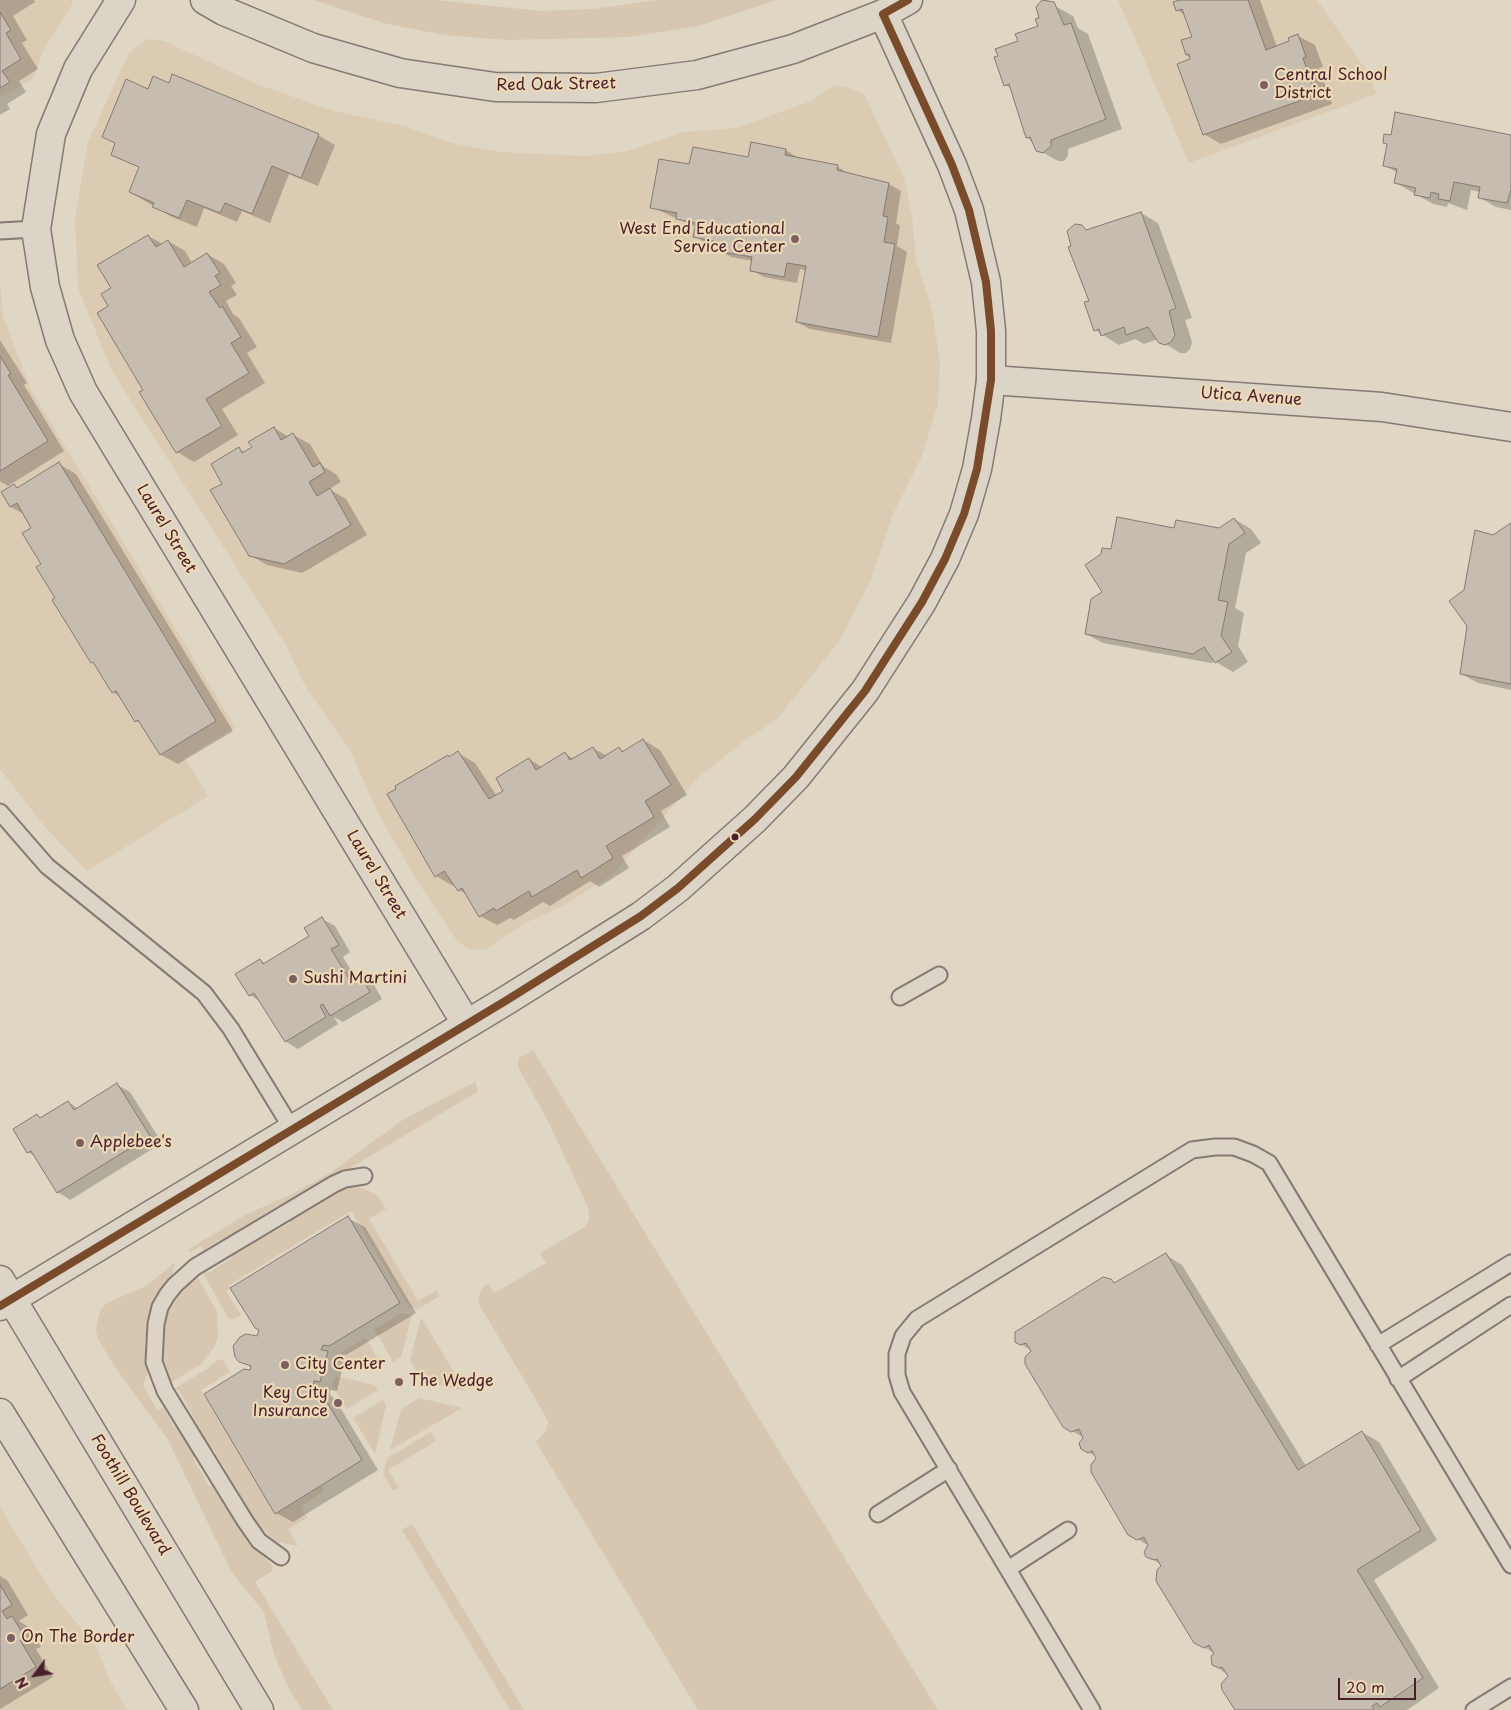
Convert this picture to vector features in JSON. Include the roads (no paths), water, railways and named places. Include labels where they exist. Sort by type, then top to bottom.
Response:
[{"type":"street","name":"Laurel Street","points":[[121,0],[78,70],[51,134],[36,229],[45,287],[58,331],[83,392],[466,1023]]},
{"type":"street","name":"Red Oak Street","points":[[205,0],[224,11],[313,48],[400,73],[496,87],[596,88],[697,75],[792,49],[883,14],[908,0]]},
{"type":"street","points":[[4,1295],[292,1129],[616,933],[678,888],[755,819],[827,740],[865,691],[896,646],[945,559],[964,514],[977,469],[986,419],[991,380],[991,331],[986,282],[969,210],[952,164],[883,14]]},
{"type":"street","name":"Utica Avenue","points":[[991,380],[1373,407],[1511,426]]},
{"type":"street","name":"Foothill Boulevard","points":[[4,1295],[258,1710]]},
{"type":"street","points":[[0,1413],[184,1710]]},
{"type":"lane","points":[[0,231],[36,229]]},
{"type":"lane","points":[[0,812],[47,866],[204,994],[231,1029],[292,1129]]},
{"type":"lane","points":[[900,997],[939,976]]},
{"type":"lane","points":[[1092,1710],[902,1392],[897,1375],[897,1354],[903,1336],[916,1318],[1192,1150],[1234,1147],[1253,1154],[1269,1163],[1511,1565]]},
{"type":"lane","points":[[281,1557],[268,1550],[245,1521],[165,1391],[154,1362],[156,1324],[160,1307],[167,1295],[195,1267],[334,1184],[345,1179],[364,1176]]},
{"type":"lane","points":[[1378,1345],[1511,1264]]},
{"type":"lane","points":[[1398,1379],[1511,1305]]},
{"type":"lane","points":[[878,1514],[949,1469]]},
{"type":"lane","points":[[1008,1569],[1068,1530]]},
{"type":"lane","points":[[1474,1710],[1511,1687]]},
{"type":"place","name":"Central School District","points":[[1264,85]]},
{"type":"place","name":"West End Educational Service Center","points":[[795,239]]},
{"type":"place","name":"Sushi Martini","points":[[293,979]]},
{"type":"place","name":"Applebee's","points":[[80,1143]]},
{"type":"place","name":"City Center","points":[[285,1365]]},
{"type":"place","name":"The Wedge","points":[[399,1382]]},
{"type":"place","name":"Key City Insurance","points":[[338,1403]]},
{"type":"place","name":"On The Border","points":[[11,1638]]}]
